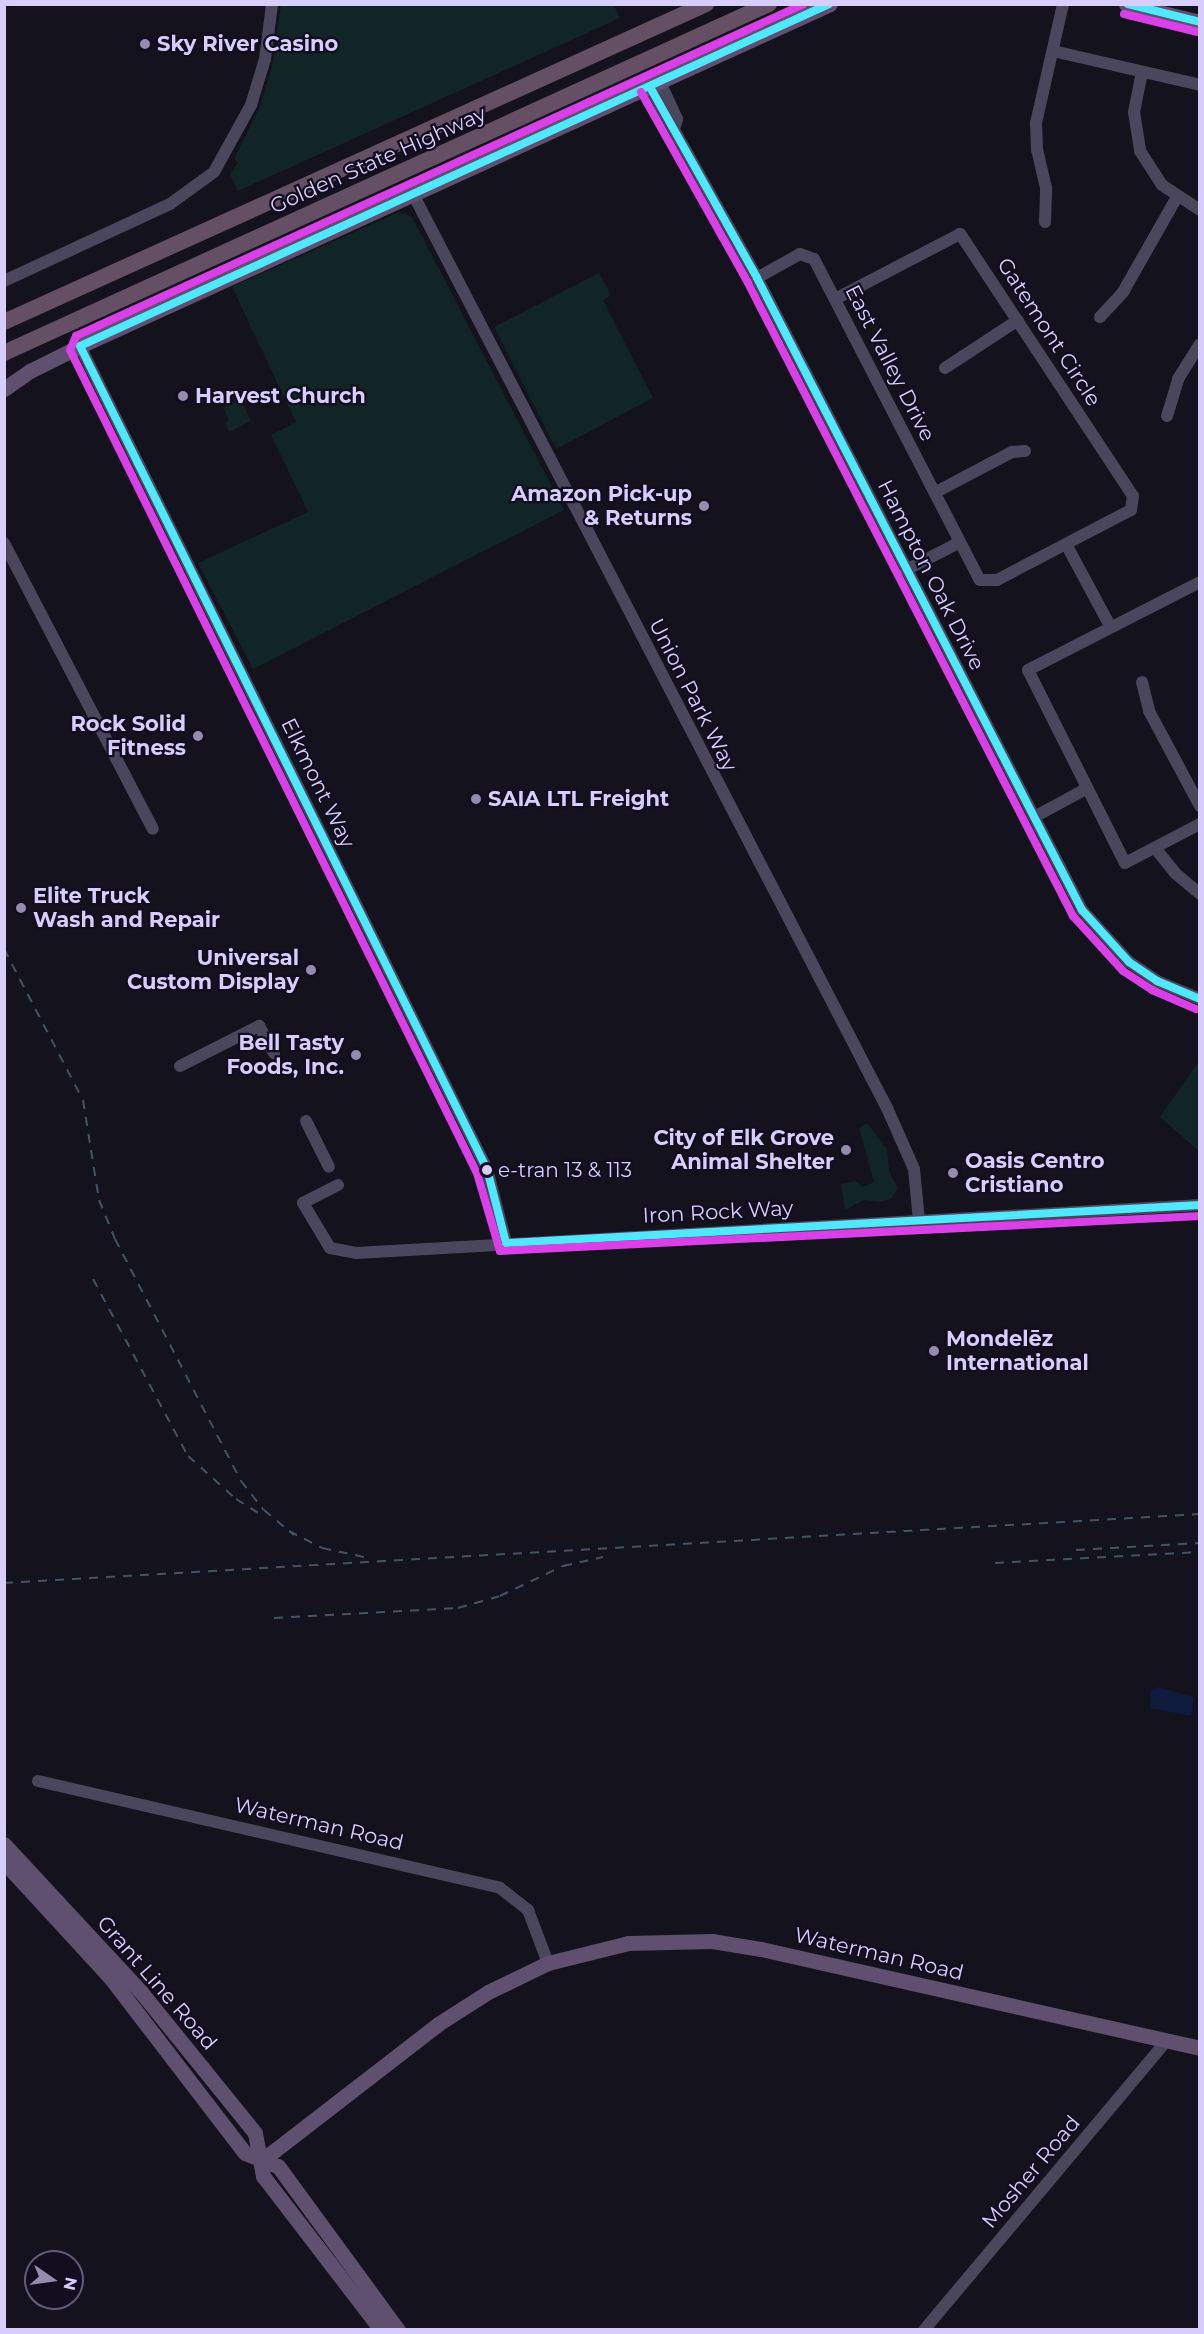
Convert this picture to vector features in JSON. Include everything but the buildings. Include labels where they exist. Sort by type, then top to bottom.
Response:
[{"type":"highway","name":"Golden State Highway","points":[[4,322],[706,4]]},
{"type":"highway","name":"Golden State Highway","points":[[4,353],[769,4]]},
{"type":"main road","points":[[4,388],[30,371],[80,346],[830,4]]},
{"type":"main road","points":[[1126,4],[1200,22]]},
{"type":"main road","name":"Grant Line Road","points":[[4,1844],[141,1992],[255,2133],[263,2176],[381,2330]]},
{"type":"main road","name":"Grant Line Road","points":[[4,1862],[109,1976],[245,2153],[278,2166],[398,2330]]},
{"type":"main road","name":"Waterman Road","points":[[261,2161],[438,2024],[488,1992],[548,1963],[628,1943],[712,1941],[1200,2048]]},
{"type":"street","points":[[4,281],[170,204],[214,172],[238,134],[254,98],[265,59],[272,4]]},
{"type":"street","points":[[1045,222],[1046,188],[1035,132],[1064,4]]},
{"type":"street","points":[[1053,51],[1200,85]]},
{"type":"street","points":[[1142,72],[1134,112],[1137,142],[1155,177],[1177,197],[1200,210]]},
{"type":"street","name":"Hampton Oak Drive","points":[[655,84],[677,119],[675,126],[757,278],[1070,890],[1096,929],[1147,974],[1200,999]]},
{"type":"street","name":"Union Park Way","points":[[413,194],[887,1108],[914,1169],[919,1221]]},
{"type":"street","points":[[1100,316],[1118,300],[1177,197]]},
{"type":"street","name":"Gatemont Circle","points":[[835,299],[960,234],[1133,496],[1131,510],[1067,546]]},
{"type":"street","name":"East Valley Drive","points":[[757,278],[800,254],[814,259],[936,492],[958,543],[980,580],[997,580],[1067,546]]},
{"type":"street","points":[[945,368],[1018,320]]},
{"type":"street","name":"Elkmont Way","points":[[80,346],[487,1169],[506,1243]]},
{"type":"street","points":[[1167,416],[1175,387],[1198,350]]},
{"type":"street","points":[[936,492],[1012,452],[1025,451]]},
{"type":"street","points":[[4,543],[153,829]]},
{"type":"street","points":[[906,570],[958,543]]},
{"type":"street","points":[[1067,546],[1110,626]]},
{"type":"street","points":[[1200,582],[1110,626],[1028,670],[1125,863],[1200,824]]},
{"type":"street","points":[[1142,682],[1149,711],[1200,806]]},
{"type":"street","points":[[1034,817],[1086,789]]},
{"type":"street","points":[[1155,848],[1175,873],[1200,894]]},
{"type":"street","points":[[180,1066],[259,1026],[274,1053]]},
{"type":"street","points":[[306,1121],[329,1167]]},
{"type":"street","name":"Iron Rock Way","points":[[338,1185],[303,1203],[330,1248],[356,1253],[1200,1205]]},
{"type":"street","name":"Waterman Road","points":[[38,1781],[500,1888],[528,1910],[548,1963]]},
{"type":"street","name":"Mosher Road","points":[[924,2330],[1167,2040]]},
{"type":"green space","points":[[613,4],[620,18],[238,191],[230,175],[238,162],[234,159],[259,109],[272,67],[281,5]]},
{"type":"green space","points":[[399,212],[412,217],[564,510],[253,669],[198,563],[308,512],[271,435],[296,422],[232,287]]},
{"type":"green space","points":[[599,273],[611,295],[603,300],[653,398],[556,449],[494,327]]},
{"type":"green space","points":[[240,399],[251,421],[229,432],[225,423],[229,420],[223,407]]},
{"type":"green space","points":[[1199,1061],[1199,1151],[1160,1117]]},
{"type":"green space","points":[[867,1123],[887,1149],[889,1171],[898,1188],[891,1199],[880,1202],[864,1200],[845,1210],[841,1184],[855,1181],[863,1187],[874,1182],[859,1128]]},
{"type":"water","points":[[1158,1687],[1194,1697],[1191,1716],[1150,1708],[1151,1690]]},
{"type":"railway","points":[[4,949],[83,1100],[99,1200],[115,1239],[241,1481],[264,1510],[294,1535]]},
{"type":"railway","points":[[93,1279],[188,1456],[236,1499],[263,1516]]},
{"type":"railway","points":[[4,1583],[1200,1514]]},
{"type":"railway","points":[[289,1531],[322,1548],[364,1557]]},
{"type":"railway","points":[[1076,1550],[1200,1543]]},
{"type":"railway","points":[[995,1563],[1200,1552]]},
{"type":"railway","points":[[274,1618],[458,1608],[500,1596],[563,1566],[603,1557]]},
{"type":"transit line","name":"113","points":[[804,4],[76,336],[70,350],[477,1173],[500,1251],[1200,1216]]},
{"type":"transit line","name":"13","points":[[829,4],[80,346],[487,1169],[506,1243],[1200,1205]]},
{"type":"transit line","name":"13","points":[[1128,4],[1200,22]]},
{"type":"transit line","name":"113","points":[[1124,14],[1198,32]]},
{"type":"transit line","name":"13","points":[[650,87],[757,278],[1082,910],[1129,962],[1157,981],[1200,999]]},
{"type":"transit line","name":"113","points":[[641,92],[748,283],[1073,916],[1123,971],[1152,990],[1196,1009]]},
{"type":"place","name":"Sky River Casino","points":[[145,44]]},
{"type":"place","name":"Harvest Church","points":[[183,396]]},
{"type":"place","name":"Amazon Pick-up & Returns","points":[[704,506]]},
{"type":"place","name":"Rock Solid Fitness","points":[[198,736]]},
{"type":"place","name":"SAIA LTL Freight","points":[[476,799]]},
{"type":"place","name":"Elite Truck Wash and Repair","points":[[21,908]]},
{"type":"place","name":"Universal Custom Display","points":[[311,970]]},
{"type":"place","name":"Bell Tasty Foods, Inc.","points":[[356,1055]]},
{"type":"place","name":"City of Elk Grove Animal Shelter","points":[[846,1150]]},
{"type":"place","name":"e-tran 13 & 113","points":[[487,1170]]},
{"type":"place","name":"Oasis Centro Cristiano","points":[[953,1173]]},
{"type":"place","name":"Mondelēz International","points":[[934,1351]]}]
